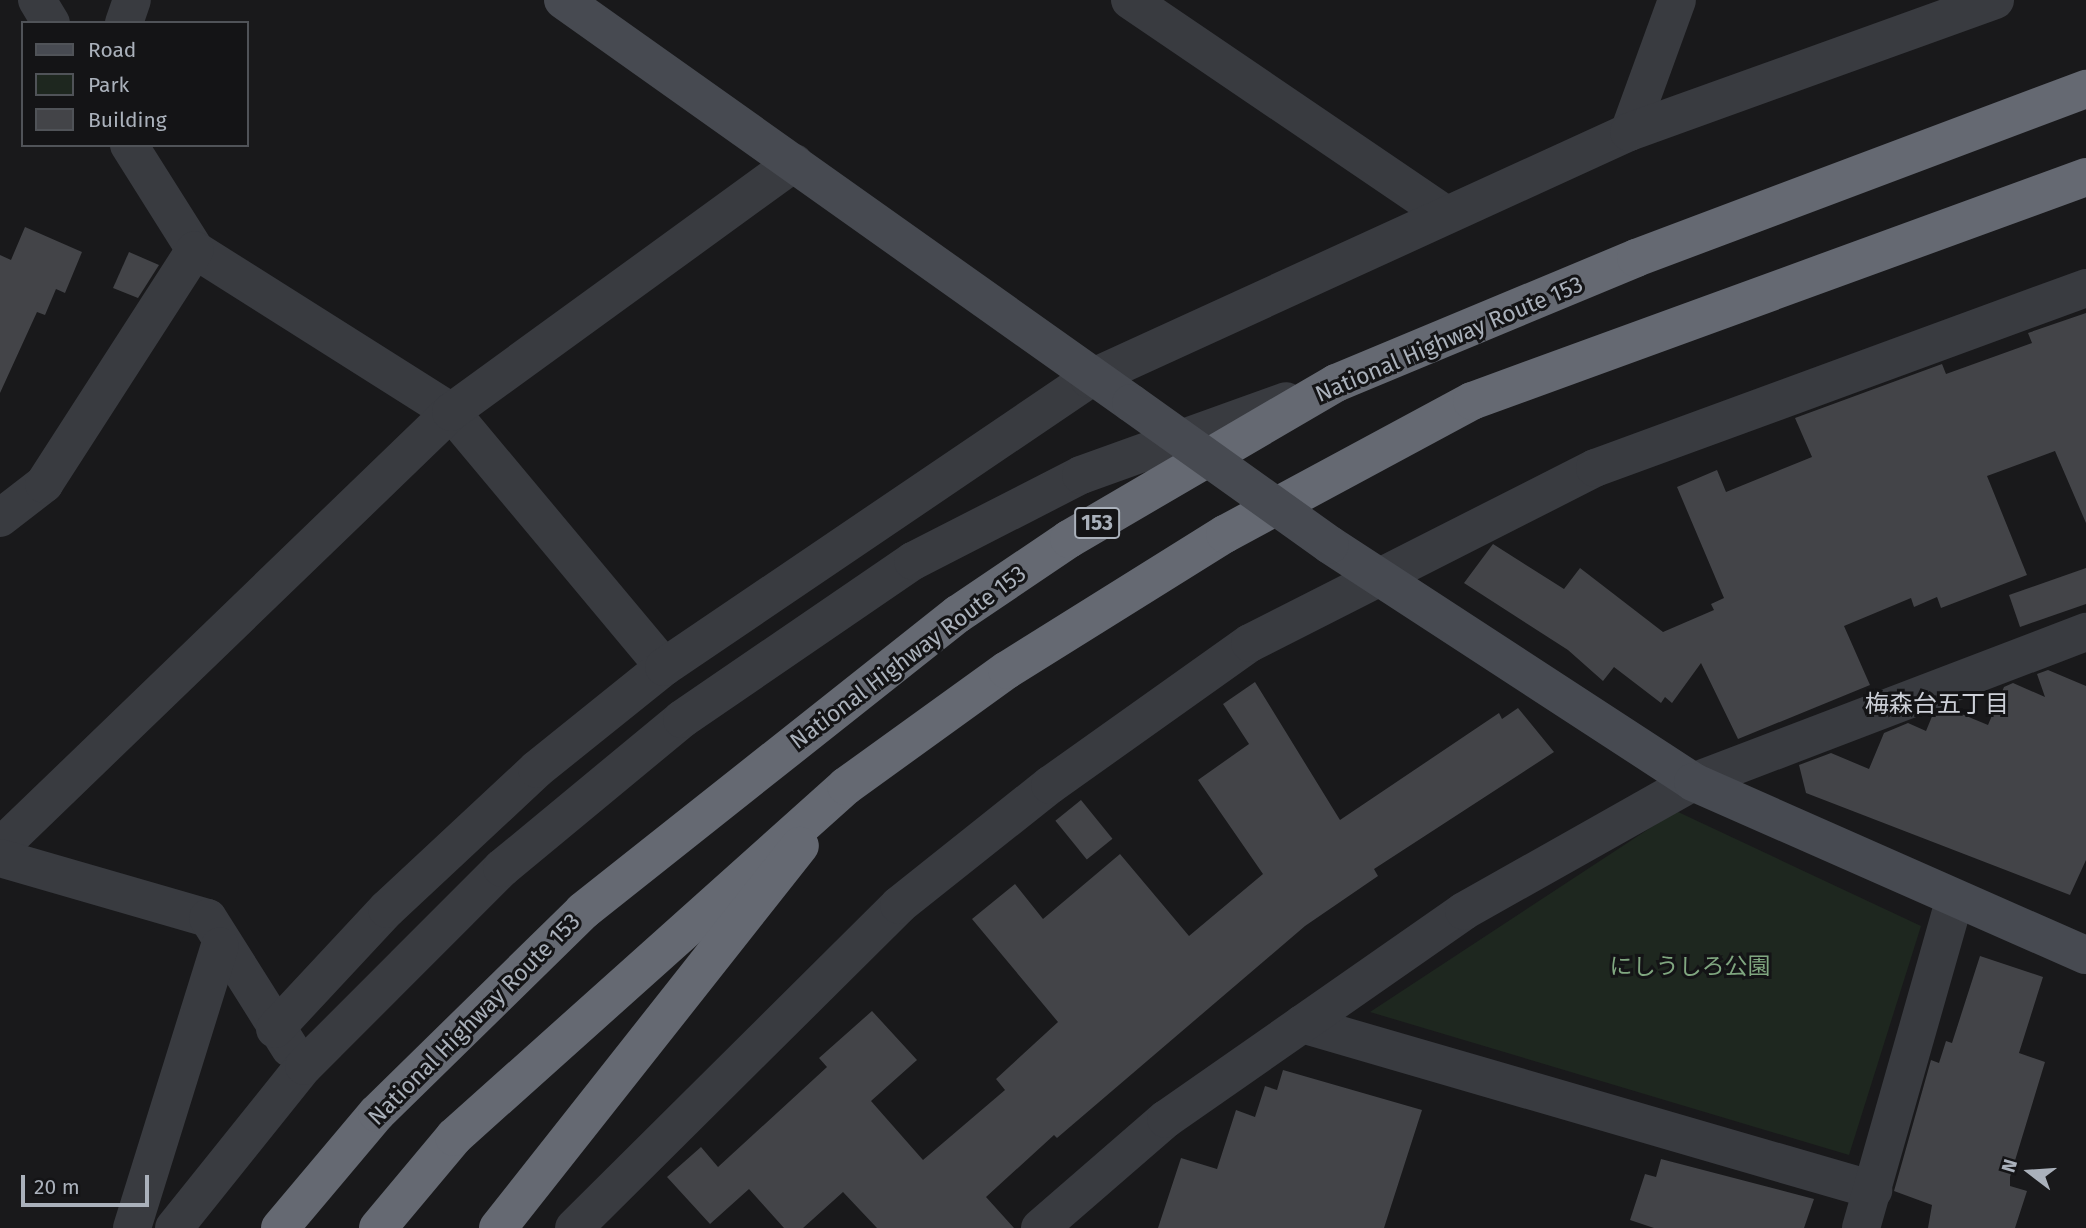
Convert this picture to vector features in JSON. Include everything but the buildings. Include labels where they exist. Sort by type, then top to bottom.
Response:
[{"type":"highway","name":"National Highway Route 153","points":[[280,1228],[377,1113],[583,911],[958,614],[1069,539],[1336,383],[1636,258],[2086,89]]},
{"type":"highway","points":[[378,1228],[454,1137],[846,786],[1007,670],[1225,534],[1472,401],[2086,177]]},
{"type":"highway","points":[[498,1228],[846,786]]},
{"type":"street","points":[[37,0],[50,21]]},
{"type":"street","points":[[125,21],[132,0]]},
{"type":"street","points":[[563,0],[794,163],[1089,379],[1131,403],[1330,545],[1693,782],[1954,901],[2086,955]]},
{"type":"street","points":[[1130,0],[1174,13],[1442,212]]},
{"type":"street","points":[[1629,132],[1677,0]]},
{"type":"street","points":[[275,1029],[387,909],[537,769],[664,667],[1089,379],[1442,212],[1629,132],[1995,0]]},
{"type":"street","points":[[130,147],[195,250],[451,412],[664,667]]},
{"type":"street","points":[[0,847],[451,412],[794,163]]},
{"type":"street","points":[[0,518],[44,484],[195,250]]},
{"type":"street","points":[[579,1227],[899,905],[1050,785],[1250,643],[1377,575],[1595,468],[2086,288]]},
{"type":"street","points":[[174,1228],[304,1066],[512,859],[681,719],[913,561],[1081,475],[1336,383]]},
{"type":"street","points":[[1040,1228],[1166,1119],[1464,911],[1693,782],[2086,632]]},
{"type":"street","points":[[0,858],[208,918],[220,946],[275,1029],[304,1066]]},
{"type":"street","points":[[1861,1228],[1954,901]]},
{"type":"street","points":[[132,1228],[220,946]]},
{"type":"street","points":[[1302,1024],[1873,1190]]},
{"type":"green space","name":"にしうしろ公園","points":[[1676,811],[1921,926],[1849,1155],[1370,1012]]},
{"type":"district","name":"梅森台五丁目","points":[[1937,705]]}]
